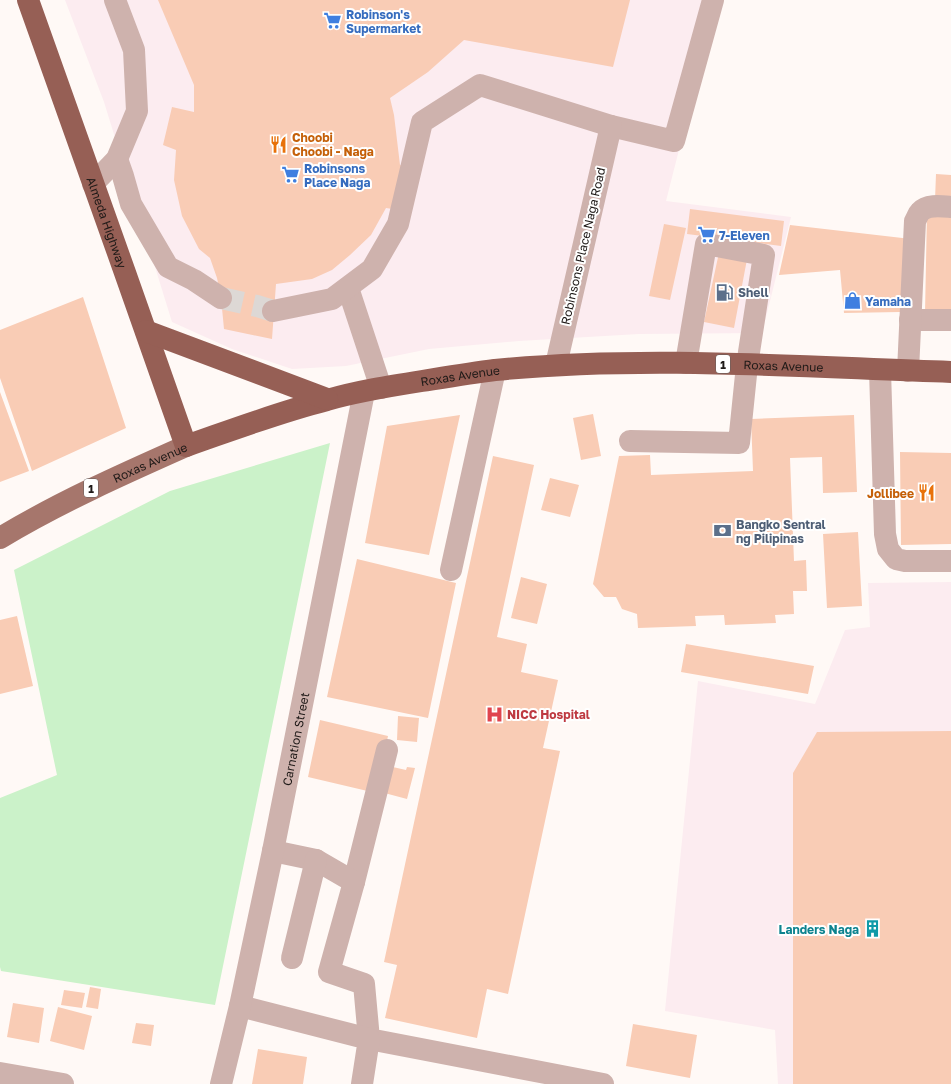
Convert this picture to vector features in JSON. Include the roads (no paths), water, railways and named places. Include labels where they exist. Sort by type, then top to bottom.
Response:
[{"type":"highway","name":"Almeda Highway","points":[[28,0],[186,446]]},
{"type":"highway","points":[[146,331],[327,400]]},
{"type":"highway","name":"Roxas Avenue","points":[[186,446],[271,416],[327,400],[462,374],[495,370],[556,365],[686,363],[951,372]]},
{"type":"main road","name":"Roxas Avenue","points":[[0,538],[94,487],[186,446]]},
{"type":"street","points":[[93,184],[117,159],[138,110],[134,50],[115,0]]},
{"type":"street","points":[[273,310],[332,299],[372,269],[398,224],[422,122],[480,85],[611,126],[674,141],[713,0]]},
{"type":"street","name":"Robinsons Place Naga Road","points":[[556,365],[611,126]]},
{"type":"street","points":[[117,159],[131,204],[168,267],[194,280],[221,298]]},
{"type":"street","points":[[908,371],[915,221],[920,212],[925,209],[933,206],[951,206]]},
{"type":"street","points":[[630,441],[739,442],[747,365],[764,255],[706,244],[686,363]]},
{"type":"street","points":[[348,288],[373,390]]},
{"type":"street","points":[[910,320],[951,320]]},
{"type":"street","points":[[451,570],[495,370]]},
{"type":"street","points":[[880,370],[885,534],[888,549],[896,559],[905,561],[951,561]]},
{"type":"street","name":"Carnation Street","points":[[221,1084],[240,1006],[373,390]]},
{"type":"street","points":[[362,1084],[369,1039],[364,984],[329,972],[354,882],[387,750]]},
{"type":"street","points":[[273,851],[316,860],[354,882]]},
{"type":"street","points":[[292,958],[316,860]]},
{"type":"street","points":[[240,1006],[369,1039],[603,1084]]},
{"type":"street","points":[[0,1073],[63,1084]]},
{"type":"tunnel","points":[[221,298],[273,311]]},
{"type":"place","name":"Robinson's Supermarket","points":[[333,21]]},
{"type":"place","name":"Choobi Choobi - Naga","points":[[279,144]]},
{"type":"place","name":"Robinsons Place Naga","points":[[291,175]]},
{"type":"place","name":"7-Eleven","points":[[706,235]]},
{"type":"place","name":"Shell","points":[[725,292]]},
{"type":"place","name":"Yamaha","points":[[852,301]]},
{"type":"place","name":"Jollibee","points":[[927,493]]},
{"type":"place","name":"Bangko Sentral ng Pilipinas","points":[[723,531]]},
{"type":"place","name":"NICC Hospital","points":[[494,714]]},
{"type":"place","name":"Landers Naga","points":[[872,929]]}]
